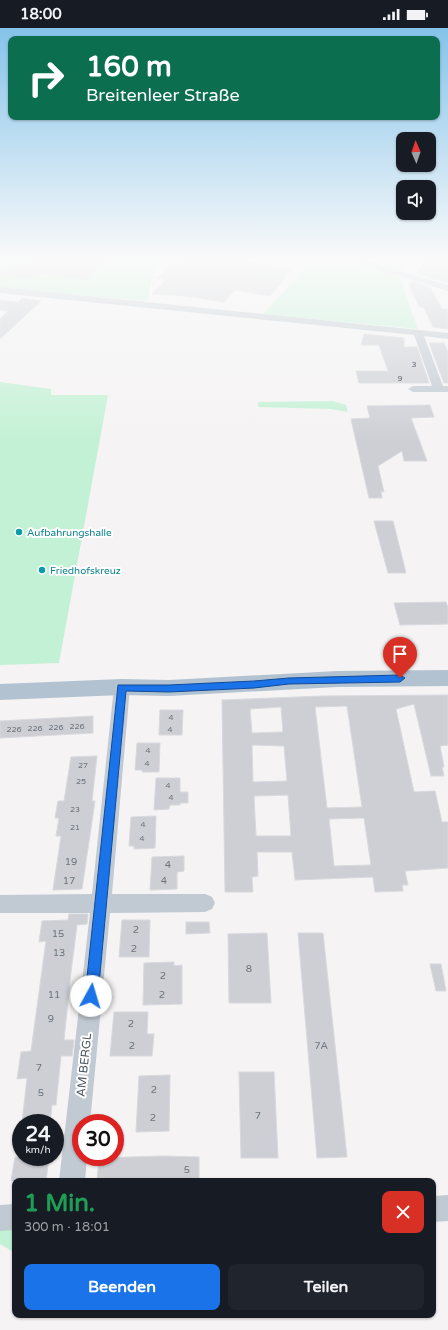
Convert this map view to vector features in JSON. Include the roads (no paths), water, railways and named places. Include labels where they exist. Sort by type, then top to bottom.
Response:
[{"type":"main road","points":[[0,692],[122,687],[169,688],[254,685],[289,681],[448,678]]},
{"type":"street","points":[[299,321],[448,336]]},
{"type":"street","points":[[413,389],[444,389],[418,333]]},
{"type":"street","name":"AM BERGL","points":[[72,1178],[122,687]]},
{"type":"street","points":[[0,904],[205,903]]},
{"type":"street","points":[[436,1209],[448,1208]]},
{"type":"street","points":[[0,1218],[12,1217]]},
{"type":"place","name":"Aufbahrungshalle","points":[[19,532]]},
{"type":"place","name":"Friedhofskreuz","points":[[42,570]]}]
